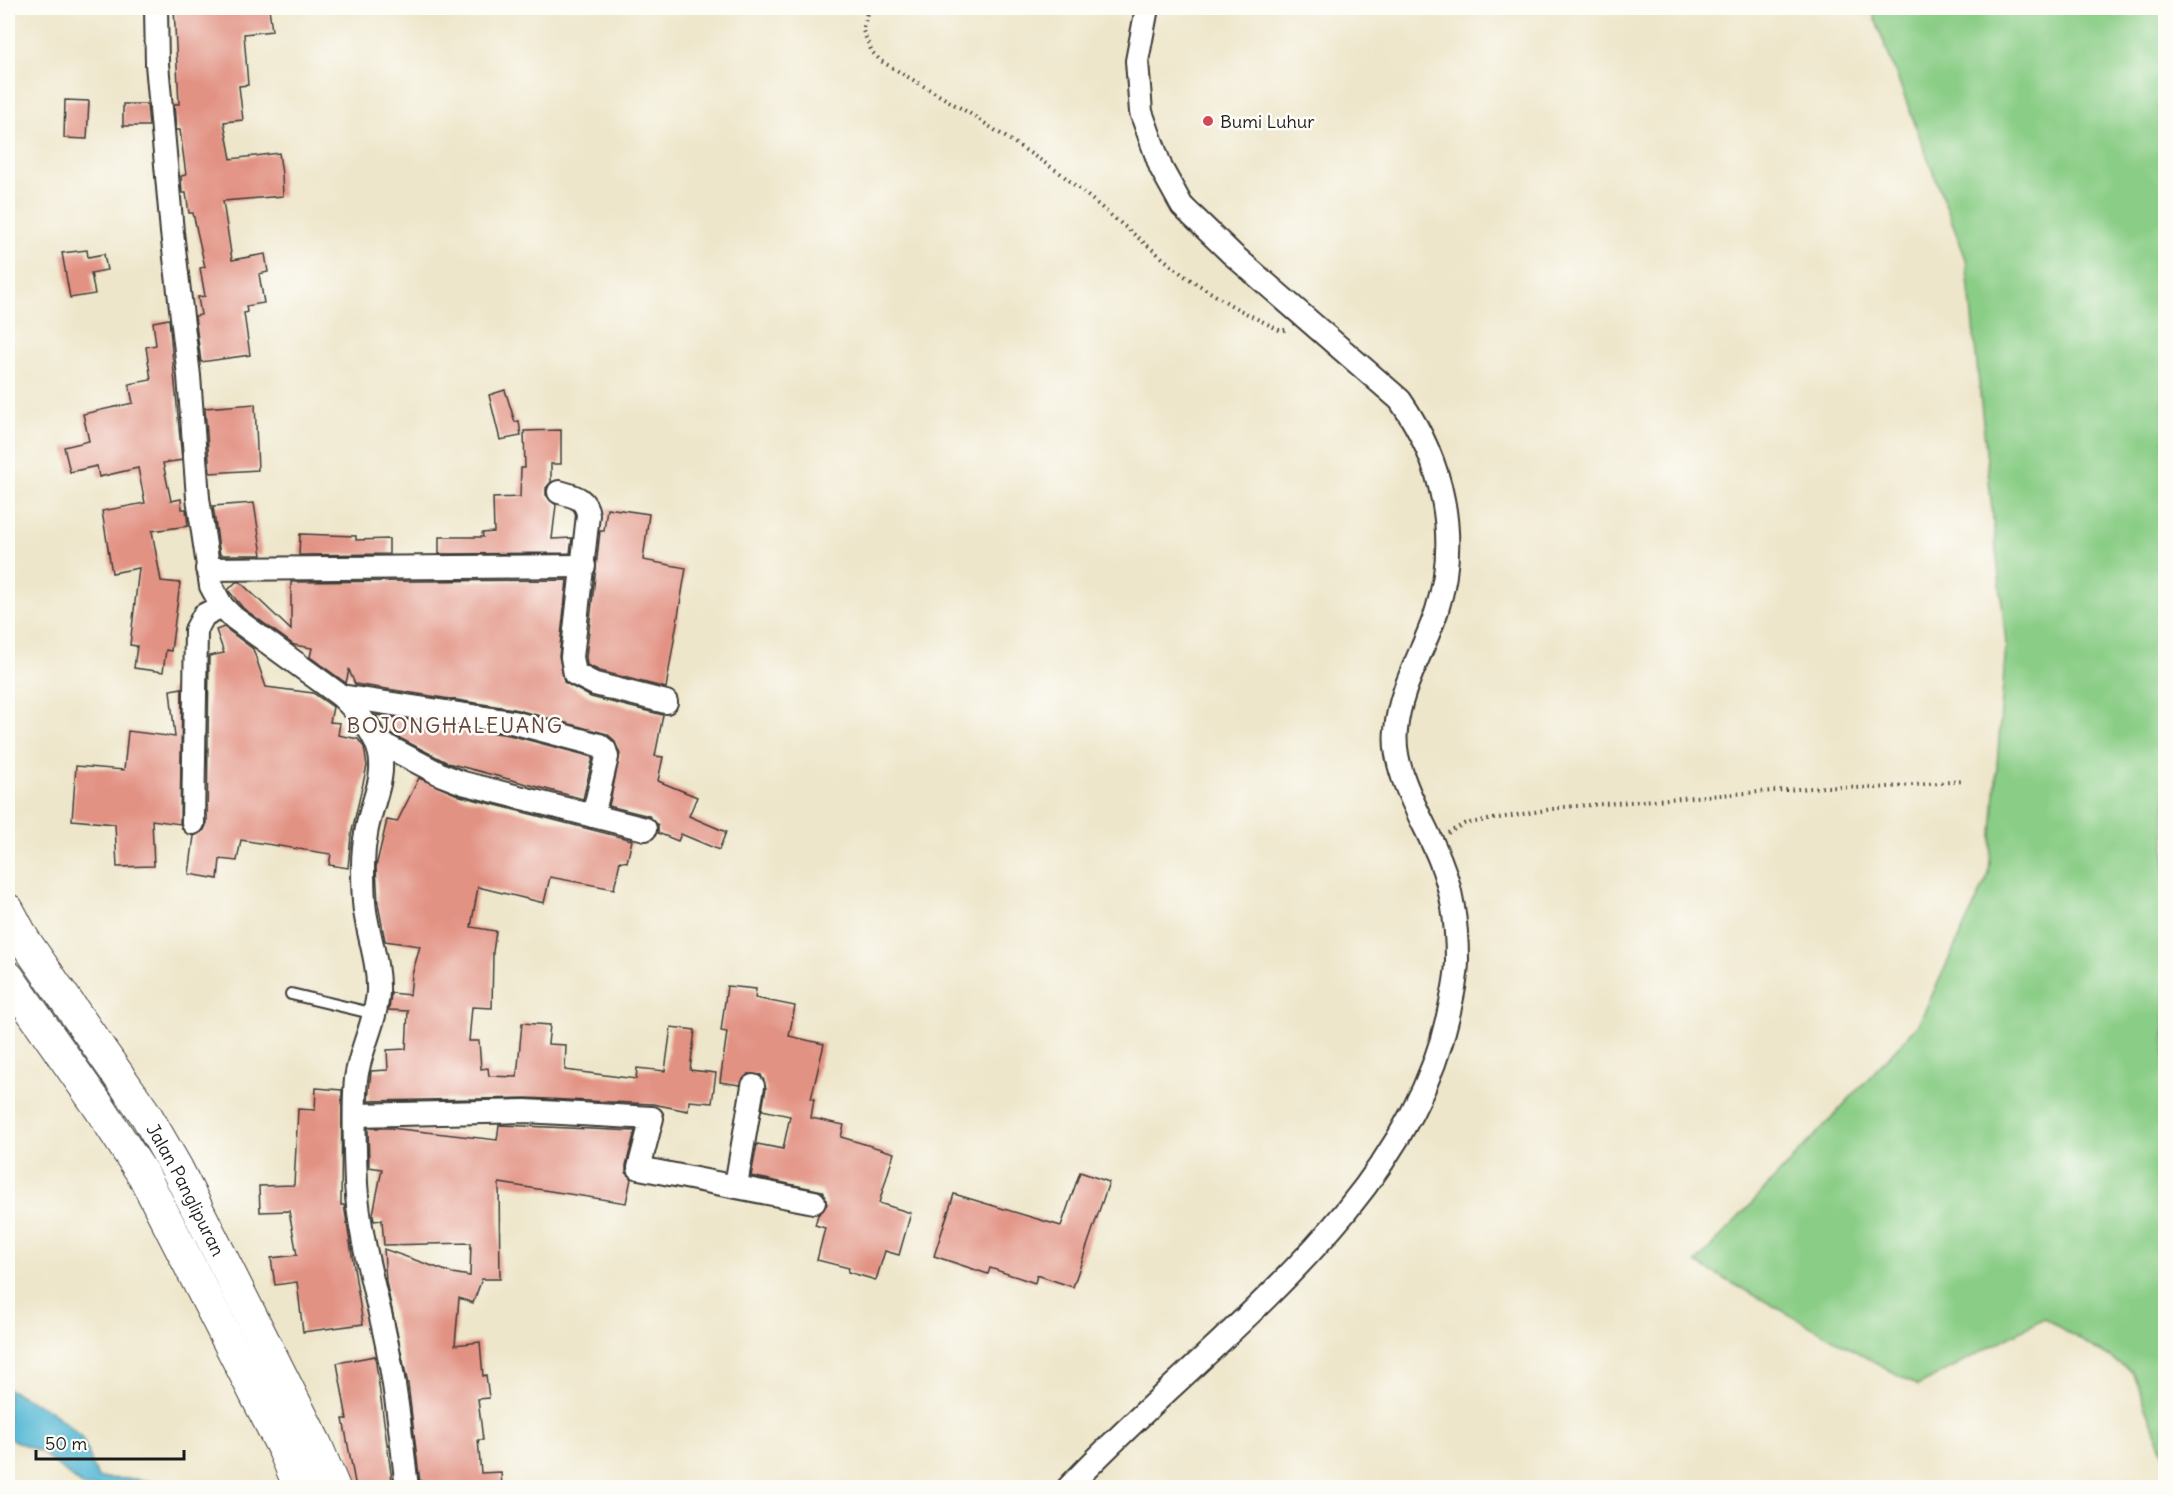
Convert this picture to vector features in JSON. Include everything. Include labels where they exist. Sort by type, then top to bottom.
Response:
[{"type":"main road","name":"Jalan Panglipuran","points":[[8,909],[24,940],[146,1115],[176,1167],[316,1445],[334,1488]]},
{"type":"main road","name":"Jalan Panglipuran","points":[[8,977],[144,1176],[279,1440],[300,1488]]},
{"type":"street","points":[[156,8],[157,64],[170,210],[189,376],[198,498],[207,569],[212,586],[222,606],[341,696],[354,709],[377,741],[382,757],[381,776],[363,862],[365,909],[376,964],[378,990],[375,1014],[356,1080],[357,1184],[363,1236],[392,1370],[407,1488]]},
{"type":"street","points":[[1068,1488],[1249,1313],[1365,1190],[1399,1138],[1423,1094],[1443,1041],[1457,963],[1453,908],[1442,863],[1403,774],[1395,737],[1406,685],[1437,611],[1445,577],[1447,521],[1440,482],[1427,444],[1400,400],[1232,254],[1182,206],[1161,168],[1141,112],[1137,61],[1147,8]]},
{"type":"street","points":[[559,492],[582,500],[587,506],[584,566],[572,657],[574,674],[595,684],[666,702]]},
{"type":"street","points":[[207,569],[584,566]]},
{"type":"street","points":[[193,823],[196,630],[204,615],[222,606]]},
{"type":"street","points":[[341,696],[512,722],[599,745],[605,750],[607,757],[593,816]]},
{"type":"street","points":[[377,741],[442,775],[463,783],[645,829]]},
{"type":"street","points":[[736,1185],[753,1086]]},
{"type":"street","points":[[356,1115],[525,1111],[652,1118],[639,1168],[736,1185],[814,1202]]},
{"type":"lane","points":[[291,994],[375,1014]]},
{"type":"path","points":[[868,8],[863,31],[866,42],[872,52],[890,68],[969,113],[1060,173],[1183,275],[1208,292],[1281,331],[1312,322]]},
{"type":"path","points":[[1432,842],[1464,825],[1564,807],[1825,787],[1876,788],[1964,781]]},
{"type":"green space","points":[[1871,8],[2165,8],[2165,1456],[2132,1371],[2044,1318],[1918,1386],[1696,1263],[1918,1025],[1989,874],[2006,644],[1966,259]]},
{"type":"water","points":[[8,1389],[51,1411],[82,1437],[98,1478],[136,1479],[189,1487],[84,1487],[41,1452],[8,1438]]},
{"type":"building","points":[[174,8],[239,8],[240,10],[269,8],[272,31],[244,34],[248,85],[239,86],[243,120],[224,122],[231,159],[279,153],[282,174],[283,196],[223,201],[232,260],[265,254],[268,272],[259,274],[264,303],[246,306],[247,312],[244,313],[250,355],[201,362],[195,316],[201,315],[198,297],[205,296],[200,268],[205,267],[193,213],[189,213],[186,193],[182,193],[181,176],[186,175],[180,130],[176,130],[174,104],[179,104]]},
{"type":"building","points":[[65,100],[89,101],[87,139],[64,138]]},
{"type":"building","points":[[123,104],[147,104],[149,126],[123,126]]},
{"type":"building","points":[[87,250],[88,257],[104,254],[107,270],[91,273],[95,294],[70,298],[62,253]]},
{"type":"building","points":[[169,319],[182,460],[163,463],[171,501],[181,499],[182,509],[186,509],[188,526],[152,531],[161,581],[180,583],[171,651],[166,650],[163,672],[134,668],[137,646],[130,645],[139,568],[112,573],[102,511],[145,503],[138,468],[99,477],[97,466],[70,472],[64,447],[89,441],[83,414],[133,403],[129,384],[151,380],[146,347],[156,345],[153,322]]},
{"type":"building","points":[[505,390],[515,422],[519,421],[521,436],[500,440],[489,395]]},
{"type":"building","points":[[255,404],[258,470],[210,473],[205,408]]},
{"type":"building","points":[[561,430],[561,464],[551,464],[551,482],[546,488],[546,495],[556,505],[552,539],[572,538],[570,553],[439,554],[439,537],[483,537],[482,533],[494,532],[493,498],[520,497],[521,468],[525,468],[524,431]]},
{"type":"building","points":[[254,503],[262,555],[220,555],[213,506]]},
{"type":"building","points":[[607,508],[649,514],[643,560],[686,568],[666,688],[600,671],[587,665],[600,531],[604,531]]},
{"type":"building","points":[[300,534],[356,536],[356,540],[389,539],[389,554],[299,555]]},
{"type":"building","points":[[567,580],[559,656],[564,682],[591,697],[663,715],[655,756],[663,757],[658,781],[697,797],[689,816],[726,832],[719,850],[681,834],[678,841],[658,833],[658,825],[649,816],[609,806],[620,754],[614,740],[607,734],[514,709],[355,684],[349,670],[346,683],[310,657],[312,648],[294,645],[243,608],[228,590],[236,582],[240,582],[291,630],[291,582]]},
{"type":"building","points":[[224,627],[253,649],[266,687],[313,693],[333,707],[330,722],[340,723],[338,735],[358,739],[364,747],[367,766],[351,835],[348,868],[329,865],[331,854],[241,840],[237,861],[220,859],[218,879],[189,874],[194,836],[204,830],[207,823],[209,656],[224,653],[216,630]]},
{"type":"building","points":[[182,688],[180,824],[152,820],[154,866],[117,867],[115,824],[72,820],[76,766],[124,770],[128,731],[175,737],[170,690]]},
{"type":"building","points":[[376,715],[509,735],[593,757],[583,799],[448,763],[384,730]]},
{"type":"building","points":[[419,778],[460,796],[632,840],[627,862],[620,861],[614,889],[550,877],[544,903],[478,887],[471,927],[496,931],[493,952],[492,1008],[472,1007],[469,1041],[479,1041],[481,1069],[488,1068],[489,1076],[517,1077],[522,1023],[550,1025],[548,1044],[566,1045],[565,1070],[636,1079],[637,1068],[665,1071],[671,1027],[695,1030],[690,1070],[716,1073],[712,1103],[689,1101],[688,1111],[653,1104],[526,1098],[368,1101],[371,1071],[388,1070],[387,1050],[406,1049],[408,1011],[389,1010],[391,993],[410,995],[412,975],[420,946],[385,941],[378,904],[376,867],[387,820],[397,822]]},
{"type":"building","points":[[727,986],[756,989],[755,998],[795,1006],[789,1036],[824,1044],[811,1099],[814,1099],[811,1118],[844,1125],[841,1137],[894,1153],[879,1203],[911,1213],[899,1255],[885,1251],[876,1280],[848,1272],[849,1268],[817,1260],[825,1228],[815,1225],[818,1215],[827,1204],[822,1191],[751,1176],[757,1144],[783,1149],[790,1116],[762,1110],[766,1088],[761,1075],[748,1074],[740,1085],[720,1082],[727,1032],[721,1031]]},
{"type":"building","points":[[316,1088],[342,1090],[341,1205],[344,1205],[363,1324],[303,1332],[297,1282],[275,1285],[271,1258],[297,1255],[289,1211],[260,1212],[259,1186],[294,1185],[298,1109],[315,1110]]},
{"type":"building","points":[[499,1125],[635,1131],[626,1165],[626,1172],[631,1179],[626,1203],[499,1183],[500,1279],[482,1279],[473,1303],[459,1298],[455,1345],[480,1342],[483,1376],[486,1375],[489,1398],[478,1399],[483,1440],[478,1440],[481,1473],[501,1472],[502,1488],[435,1488],[434,1481],[420,1483],[408,1384],[386,1282],[384,1249],[452,1273],[470,1276],[471,1243],[384,1245],[382,1220],[374,1221],[373,1214],[382,1169],[369,1167],[368,1128],[391,1128],[497,1140]]},
{"type":"building","points":[[1080,1172],[1109,1182],[1073,1287],[1037,1275],[1035,1283],[990,1268],[988,1274],[934,1256],[954,1194],[1061,1226]]},
{"type":"building","points":[[375,1356],[393,1488],[356,1488],[343,1419],[347,1419],[337,1363]]},
{"type":"place","name":"Bumi Luhur","points":[[1208,121]]},
{"type":"district","name":"BOJONGHALEUANG","points":[[455,725]]}]
